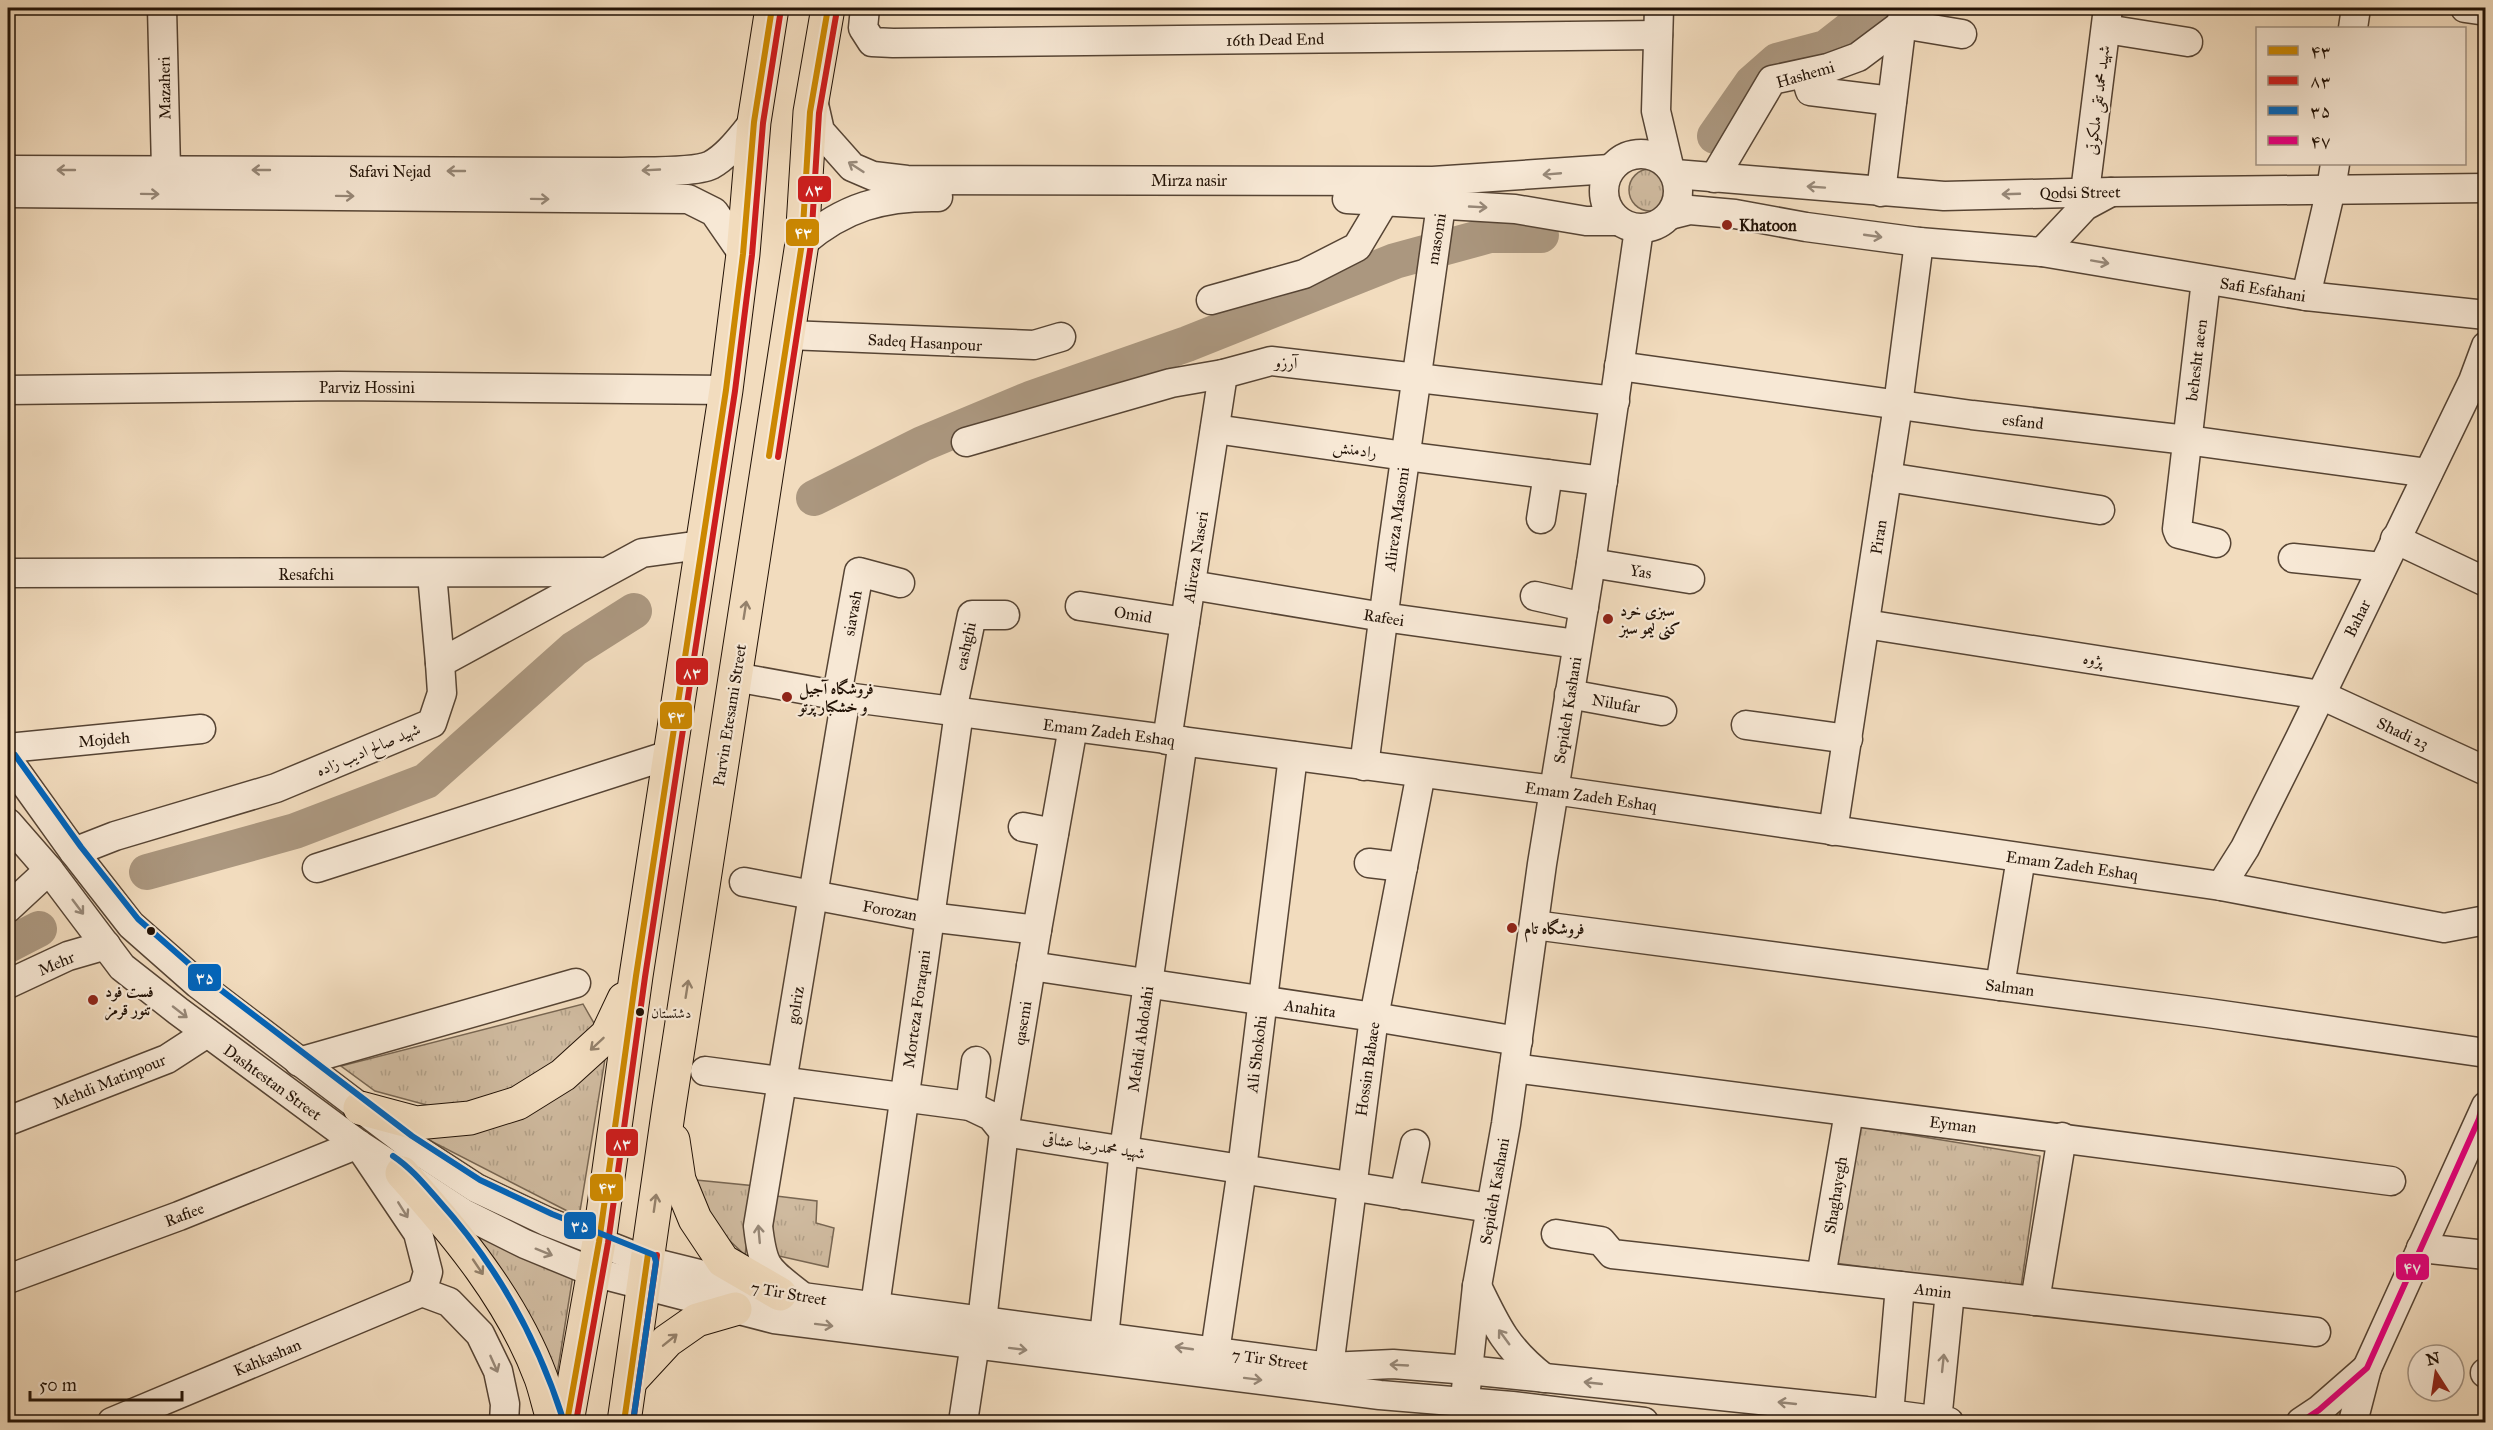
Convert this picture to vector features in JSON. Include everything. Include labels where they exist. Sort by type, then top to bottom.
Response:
[{"type":"main road","points":[[567,1422],[596,1257],[669,755],[726,390],[743,255],[754,122],[772,8]]},
{"type":"main road","name":"Parvin Etesami Street","points":[[624,1422],[669,1107],[802,243],[813,97],[828,8]]},
{"type":"main road","points":[[360,1108],[416,1123],[470,1118],[518,1103],[563,1075],[607,1035],[636,976]]},
{"type":"main road","points":[[669,1107],[679,1180],[695,1219],[723,1261],[792,1304]]},
{"type":"main road","points":[[402,1173],[453,1230],[511,1316],[540,1377],[554,1422]]},
{"type":"main road","points":[[630,1382],[667,1341],[697,1320],[735,1309]]},
{"type":"street","name":"Mazaheri","points":[[162,8],[166,169]]},
{"type":"street","name":"16th Dead End","points":[[865,8],[863,28],[872,42],[893,43],[1658,21]]},
{"type":"street","points":[[2353,27],[2355,8]]},
{"type":"street","points":[[2465,8],[2486,11]]},
{"type":"street","points":[[1881,192],[1903,16],[1962,34]]},
{"type":"street","name":"Hashemi","points":[[1714,178],[1772,80],[1805,74],[1858,57],[1903,16]]},
{"type":"street","points":[[2107,18],[2188,42]]},
{"type":"street","name":"شهید محمد تقی ملکوتی","points":[[2098,192],[2107,18]]},
{"type":"street","points":[[1656,111],[1604,182],[1604,197],[1609,210],[1628,225],[1650,227],[1661,223],[1670,215],[1678,195],[1656,111],[1658,21]]},
{"type":"street","points":[[1805,74],[1810,91],[1892,101]]},
{"type":"street","name":"Mirza nasir","points":[[813,97],[820,131],[852,167],[927,196],[1385,200],[1431,196],[1618,163]]},
{"type":"street","name":"Safavi Nejad","points":[[8,170],[623,172],[693,168],[710,165],[724,155],[754,122]]},
{"type":"street","points":[[1618,163],[1644,154],[1653,156],[1672,170]]},
{"type":"street","points":[[688,199],[700,198],[707,189],[707,177],[698,169],[693,168]]},
{"type":"street","name":"Qodsi Street","points":[[1672,170],[1714,178],[1944,196],[2098,192],[2333,176],[2486,188]]},
{"type":"street","points":[[2306,297],[2333,176]]},
{"type":"street","name":"Mirza nasir","points":[[802,243],[842,214],[886,201],[907,190],[1431,196],[1586,221],[1628,225]]},
{"type":"street","points":[[1670,215],[1690,210],[1735,214],[1806,227],[1919,242],[2042,252],[2098,192]]},
{"type":"street","name":"Safavi Nejad","points":[[8,193],[688,199],[714,212],[743,255]]},
{"type":"street","name":"masomi","points":[[1431,196],[1431,273]]},
{"type":"street","points":[[1211,300],[1304,274],[1358,247],[1385,200]]},
{"type":"street","name":"Sepideh Kashani","points":[[1477,1409],[1468,1370],[1477,1286],[1516,1054],[1554,790],[1615,401],[1628,225]]},
{"type":"street","name":"Piran","points":[[1833,831],[1898,405],[1919,242]]},
{"type":"street","name":"Safi Esfahani","points":[[2042,252],[2306,297],[2486,315]]},
{"type":"street","name":"Alireza Masomi","points":[[1364,766],[1431,273]]},
{"type":"street","name":"behesht aeen","points":[[2206,280],[2177,529],[2179,534],[2216,543]]},
{"type":"street","name":"Sadeq Hasanpour","points":[[788,335],[1024,345],[1034,345],[1061,337]]},
{"type":"street","name":"Bahar","points":[[2221,886],[2245,848],[2428,473],[2479,384],[2486,346]]},
{"type":"street","name":"آرزو","points":[[966,442],[1171,383],[1223,375],[1270,361],[1615,401]]},
{"type":"street","name":"esfand","points":[[1619,366],[1898,405],[2187,440],[2428,473]]},
{"type":"street","name":"Alireza Naseri","points":[[1175,740],[1185,622],[1223,375]]},
{"type":"street","name":"Parviz Hossini","points":[[8,390],[339,386],[726,390]]},
{"type":"street","name":"رادمنش","points":[[1215,429],[1603,481]]},
{"type":"street","points":[[1541,519],[1548,474]]},
{"type":"street","points":[[1887,477],[2100,510]]},
{"type":"street","points":[[2395,539],[2486,582]]},
{"type":"street","points":[[440,663],[642,553],[701,545]]},
{"type":"street","points":[[2293,558],[2382,567]]},
{"type":"street","name":"Yas","points":[[1591,562],[1690,579]]},
{"type":"street","name":"Resafchi","points":[[8,573],[605,572]]},
{"type":"street","name":"siavash","points":[[841,696],[859,573],[900,583]]},
{"type":"street","name":"شهید صالح ادیب زاده","points":[[74,852],[115,836],[276,788],[432,723],[442,693],[432,574]]},
{"type":"street","name":"Rafeei","points":[[1191,585],[1383,617],[1577,644]]},
{"type":"street","points":[[1535,596],[1584,607]]},
{"type":"street","name":"Omid","points":[[1080,606],[1185,622]]},
{"type":"street","name":"eashghi","points":[[955,711],[972,615],[1005,615]]},
{"type":"street","name":"پژوه","points":[[1865,624],[2321,695]]},
{"type":"street","name":"Emam Zadeh Eshaq","points":[[735,677],[841,696],[1554,790],[2221,886],[2444,928],[2486,939]]},
{"type":"street","name":"Nilufar","points":[[1569,694],[1662,711]]},
{"type":"street","name":"Shadi 23","points":[[2321,695],[2486,771]]},
{"type":"street","name":"golriz","points":[[792,1304],[762,1256],[758,1226],[783,1082],[841,696]]},
{"type":"street","name":"Morteza Foraqani","points":[[875,1306],[955,711]]},
{"type":"street","points":[[1746,725],[1848,739]]},
{"type":"street","name":"qasemi","points":[[963,1422],[979,1332],[1004,1132],[1073,727]]},
{"type":"street","name":"Mojdeh","points":[[8,748],[201,729]]},
{"type":"street","name":"Mehdi Abdolahi","points":[[1104,1337],[1124,1150],[1148,984],[1175,740]]},
{"type":"street","points":[[317,868],[669,755]]},
{"type":"street","name":"Ali Shokohi","points":[[1215,1352],[1242,1169],[1293,756]]},
{"type":"street","name":"Dashtestan Street","points":[[8,760],[74,852],[131,925],[198,984],[407,1143],[465,1181],[548,1222],[596,1257]]},
{"type":"street","name":"Hossin Babaee","points":[[1329,1367],[1374,1017],[1420,773]]},
{"type":"street","name":"Dashtestan Street","points":[[8,824],[49,870],[122,967],[207,1033],[358,1144],[448,1203],[525,1244],[596,1257]]},
{"type":"street","points":[[1023,827],[1054,833]]},
{"type":"street","points":[[2000,986],[2021,858]]},
{"type":"street","points":[[1369,863],[1403,867]]},
{"type":"street","points":[[8,908],[49,870]]},
{"type":"street","name":"Forozan","points":[[744,882],[929,917],[1037,930]]},
{"type":"street","points":[[2444,928],[2486,920]]},
{"type":"street","name":"Salman","points":[[1534,925],[2208,1013],[2486,1053]]},
{"type":"street","name":"Mehr","points":[[8,984],[68,956],[106,945]]},
{"type":"street","name":"Anahita","points":[[1031,966],[1374,1017],[1516,1054]]},
{"type":"street","points":[[299,1062],[576,983]]},
{"type":"street","name":"Mehdi Matinpour","points":[[8,1120],[167,1059],[207,1033]]},
{"type":"street","name":"Eyman","points":[[1516,1054],[1849,1112],[2062,1137],[2391,1181]]},
{"type":"street","points":[[970,1106],[976,1061]]},
{"type":"street","points":[[705,1071],[970,1106],[992,1116],[1004,1132]]},
{"type":"street","points":[[2353,1422],[2367,1368],[2482,1112],[2486,1084]]},
{"type":"street","name":"Shaghayegh","points":[[1821,1277],[1849,1112]]},
{"type":"street","name":"شهید محمدرضا عشاقی","points":[[1004,1132],[1490,1208]]},
{"type":"street","points":[[2036,1302],[2062,1137]]},
{"type":"street","points":[[358,1144],[418,1233],[428,1272],[422,1292],[449,1302],[480,1334],[498,1371],[505,1404],[504,1422]]},
{"type":"street","name":"Rafiee","points":[[8,1279],[179,1216],[358,1144]]},
{"type":"street","points":[[1404,1195],[1415,1144]]},
{"type":"street","points":[[448,1203],[461,1202],[467,1195],[465,1181]]},
{"type":"street","name":"Amin","points":[[1556,1234],[1601,1241],[1612,1254],[2316,1332]]},
{"type":"street","points":[[2421,1248],[2486,1255]]},
{"type":"street","name":"7 Tir Street","points":[[596,1257],[646,1273],[735,1309],[774,1319],[792,1304],[875,1306],[979,1332],[1104,1337],[1329,1367],[1393,1364],[1468,1370],[1889,1414],[1943,1422]]},
{"type":"street","name":"7 Tir Street","points":[[646,1273],[792,1304],[1380,1395],[1477,1409],[1644,1422]]},
{"type":"street","points":[[1477,1286],[1498,1330],[1520,1359],[1544,1378]]},
{"type":"street","points":[[1889,1414],[1900,1286]]},
{"type":"street","name":"Kahkashan","points":[[125,1420],[422,1292]]},
{"type":"street","points":[[1943,1422],[1950,1292]]},
{"type":"street","points":[[2301,1422],[2319,1410],[2367,1368]]},
{"type":"green space","points":[[1650,169],[1658,170],[1665,175],[1670,182],[1670,198],[1665,205],[1658,210],[1650,211],[1642,210],[1635,205],[1630,198],[1629,190],[1630,182],[1635,175],[1642,170]]},
{"type":"green space","points":[[583,1004],[595,1025],[564,1060],[508,1095],[434,1107],[375,1091],[341,1066]]},
{"type":"green space","points":[[605,1059],[579,1217],[427,1139],[530,1109],[582,1080]]},
{"type":"green space","points":[[1856,1126],[2040,1156],[2021,1287],[1834,1263]]},
{"type":"green space","points":[[696,1180],[756,1186],[745,1255],[716,1228]]},
{"type":"green space","points":[[776,1196],[817,1201],[816,1223],[834,1228],[828,1267],[770,1254]]},
{"type":"green space","points":[[465,1225],[573,1275],[555,1387]]},
{"type":"waterway","points":[[1715,136],[1752,83],[1777,61],[1826,48],[1877,8]]},
{"type":"waterway","points":[[814,498],[922,444],[1030,399],[1187,344],[1395,261],[1490,235],[1541,235]]},
{"type":"waterway","points":[[147,872],[295,831],[426,781],[574,649],[634,611]]},
{"type":"waterway","points":[[8,945],[39,929]]},
{"type":"transit line","name":"۴۳","points":[[567,1422],[599,1242],[636,976],[726,390],[743,254],[754,122],[772,8]]},
{"type":"transit line","name":"۴۳","points":[[769,456],[802,243],[810,112],[828,8]]},
{"type":"transit line","name":"۸۳","points":[[576,1422],[608,1243],[645,977],[735,391],[752,255],[763,123],[781,9]]},
{"type":"transit line","name":"۸۳","points":[[778,457],[811,244],[819,113],[837,10]]},
{"type":"transit line","name":"۳۵","points":[[15,755],[81,847],[138,919],[204,977],[412,1136],[480,1180],[552,1214],[654,1255],[656,1262],[633,1422]]},
{"type":"transit line","name":"۴۷","points":[[2301,1422],[2319,1410],[2367,1368],[2479,1119],[2486,1086]]},
{"type":"transit line","name":"۳۵","points":[[393,1156],[412,1171],[460,1225],[496,1276],[513,1303],[541,1360],[563,1419]]},
{"type":"transit line","name":"۴۳","points":[[624,1422],[648,1254]]},
{"type":"transit line","name":"۸۳","points":[[633,1422],[657,1255]]},
{"type":"place","name":"Khatoon","points":[[1727,225]]},
{"type":"place","name":"سبزی خرد کنی لیمو سبز","points":[[1608,619]]},
{"type":"place","name":"فروشگاه آجیل و خشکبار پرتو","points":[[787,697]]},
{"type":"place","name":"فروشگاه تام","points":[[1512,928]]},
{"type":"place","name":"فست فود تنور قرمز","points":[[93,1000]]},
{"type":"place","name":"دشتستان","points":[[640,1012]]}]
